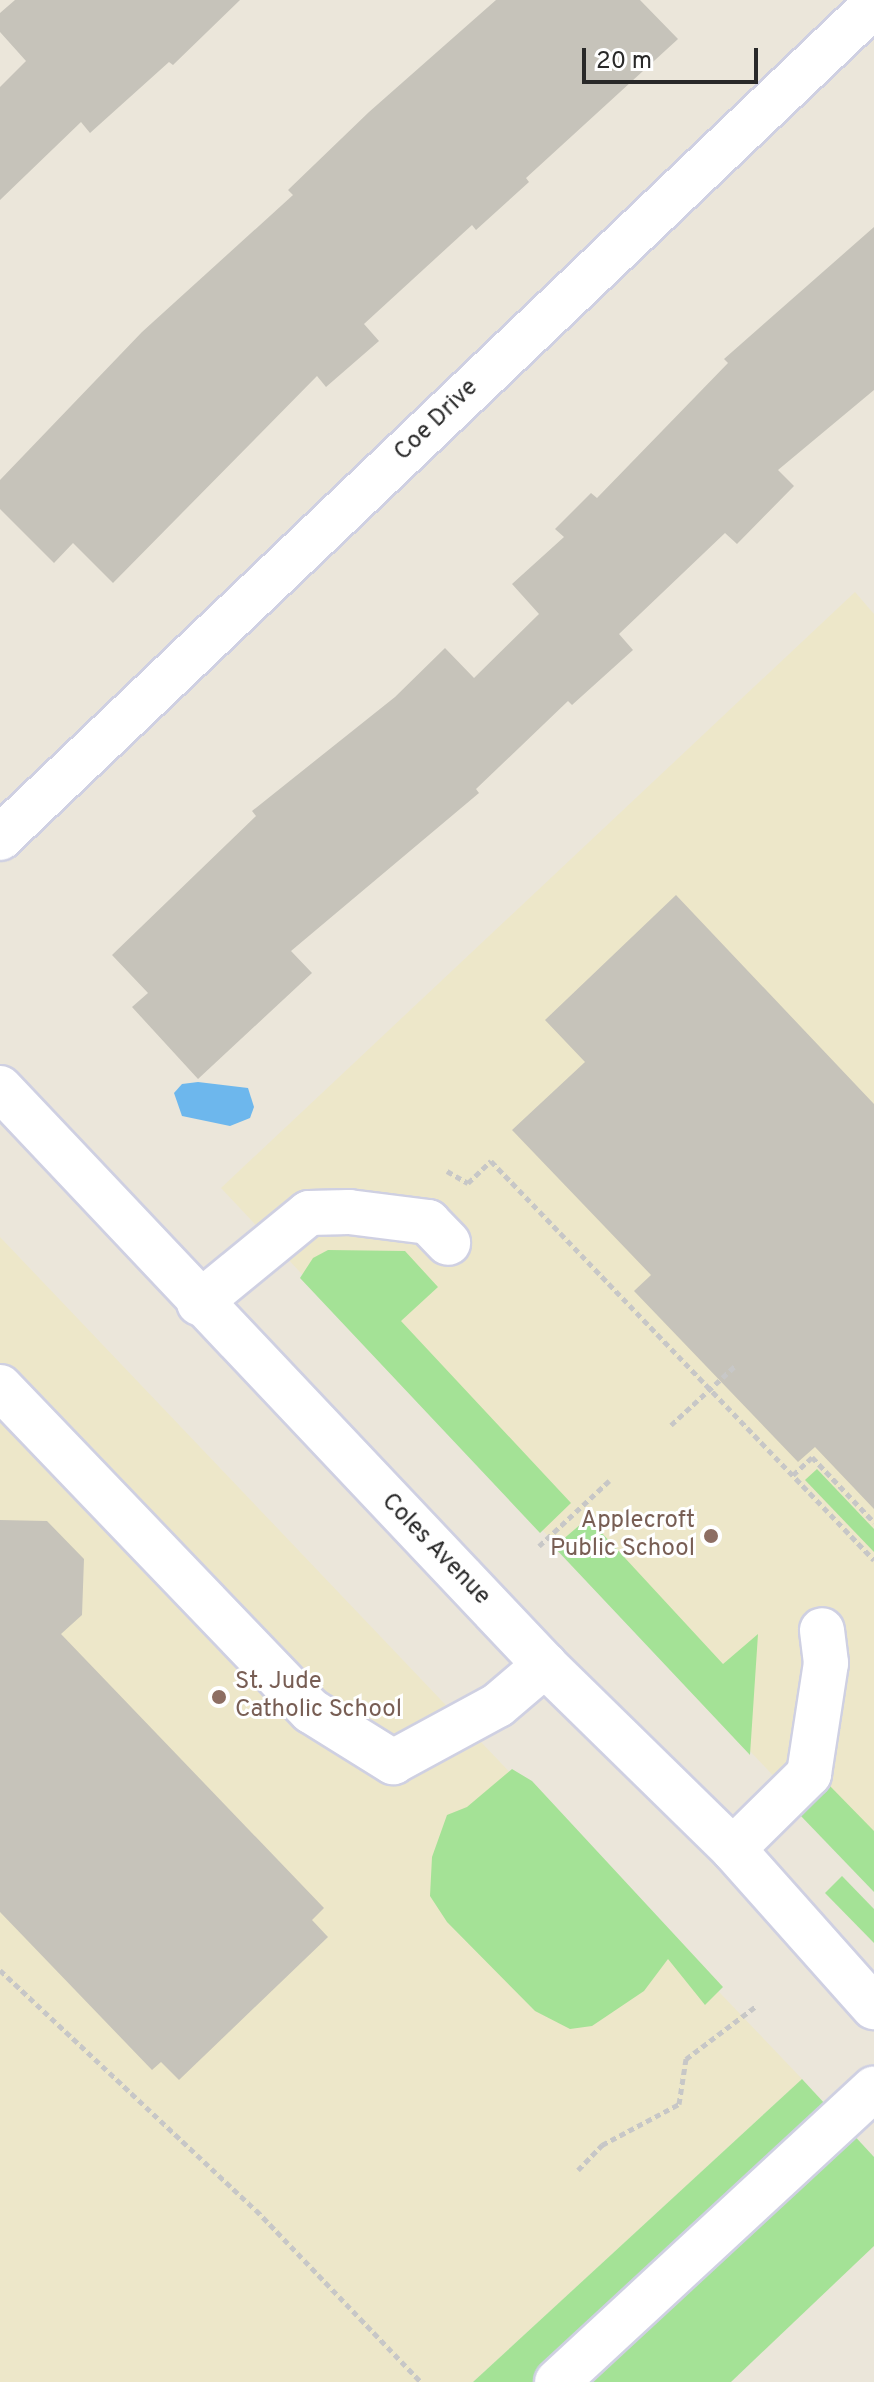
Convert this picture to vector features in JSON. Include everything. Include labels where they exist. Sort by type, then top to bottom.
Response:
[{"type":"street","name":"Coe Drive","points":[[0,838],[874,5]]},
{"type":"street","name":"Coles Avenue","points":[[0,1088],[199,1303],[545,1665],[733,1849],[874,2007]]},
{"type":"street","points":[[199,1303],[309,1213],[349,1212],[428,1222],[448,1243]]},
{"type":"street","points":[[0,1387],[311,1711],[393,1762],[498,1705],[545,1665]]},
{"type":"street","points":[[733,1849],[809,1774],[826,1663],[822,1630]]},
{"type":"street","points":[[557,2382],[874,2088]]},
{"type":"path","points":[[440,1170],[455,1171],[468,1183],[491,1161],[874,1560]]},
{"type":"path","points":[[671,1425],[736,1365]]},
{"type":"path","points":[[793,1475],[812,1457],[874,1522]]},
{"type":"path","points":[[539,1546],[609,1481]]},
{"type":"path","points":[[0,1970],[256,2210],[421,2382]]},
{"type":"path","points":[[578,2170],[602,2145],[679,2104],[686,2059],[756,2006]]},
{"type":"shaded area","name":"Applecroft Public School","points":[[855,592],[874,614],[874,1883],[221,1188]]},
{"type":"shaded area","name":"St. Jude Catholic School","points":[[0,1237],[802,2079],[473,2382],[0,2382]]},
{"type":"green space","points":[[328,1250],[405,1251],[438,1287],[401,1321],[571,1503],[540,1533],[300,1278],[313,1258]]},
{"type":"green space","points":[[817,1469],[874,1529],[874,1552],[805,1480]]},
{"type":"green space","points":[[588,1518],[723,1664],[758,1634],[750,1755],[554,1547]]},
{"type":"green space","points":[[512,1769],[532,1781],[723,1987],[705,2005],[668,1959],[644,1991],[592,2026],[570,2029],[535,2011],[447,1922],[430,1896],[432,1857],[447,1815],[467,1807]]},
{"type":"green space","points":[[829,1785],[874,1831],[874,1892],[799,1814]]},
{"type":"green space","points":[[842,1876],[874,1909],[874,1943],[825,1893]]},
{"type":"green space","points":[[802,2079],[874,2157],[874,2246],[731,2382],[473,2382]]},
{"type":"water","points":[[198,1082],[248,1088],[254,1107],[250,1118],[230,1126],[182,1116],[174,1093],[182,1084]]},
{"type":"building","points":[[15,0],[240,0],[173,65],[169,62],[90,133],[81,122],[0,200],[0,87],[26,61],[0,32],[0,13]]},
{"type":"building","points":[[496,0],[640,0],[678,39],[526,178],[529,182],[476,230],[472,225],[364,324],[379,341],[326,387],[317,376],[113,583],[73,543],[54,563],[0,509],[0,480],[142,332],[293,195],[288,190],[369,112]]},
{"type":"building","points":[[874,227],[874,390],[778,470],[794,486],[737,544],[725,533],[619,634],[633,650],[572,705],[568,701],[476,789],[479,793],[291,951],[312,973],[198,1079],[132,1007],[148,993],[112,955],[256,816],[252,811],[395,697],[445,648],[474,678],[539,614],[512,584],[564,537],[555,529],[591,493],[597,498],[728,363],[724,359]]},
{"type":"building","points":[[676,895],[874,1104],[874,1509],[815,1447],[798,1462],[634,1291],[651,1275],[512,1130],[585,1062],[545,1020]]},
{"type":"building","points":[[0,1520],[47,1521],[84,1559],[82,1615],[61,1634],[324,1908],[312,1920],[328,1937],[179,2080],[161,2062],[152,2070],[0,1912]]},
{"type":"place","name":"Applecroft Public School","points":[[711,1536]]},
{"type":"place","name":"St. Jude Catholic School","points":[[219,1697]]}]
